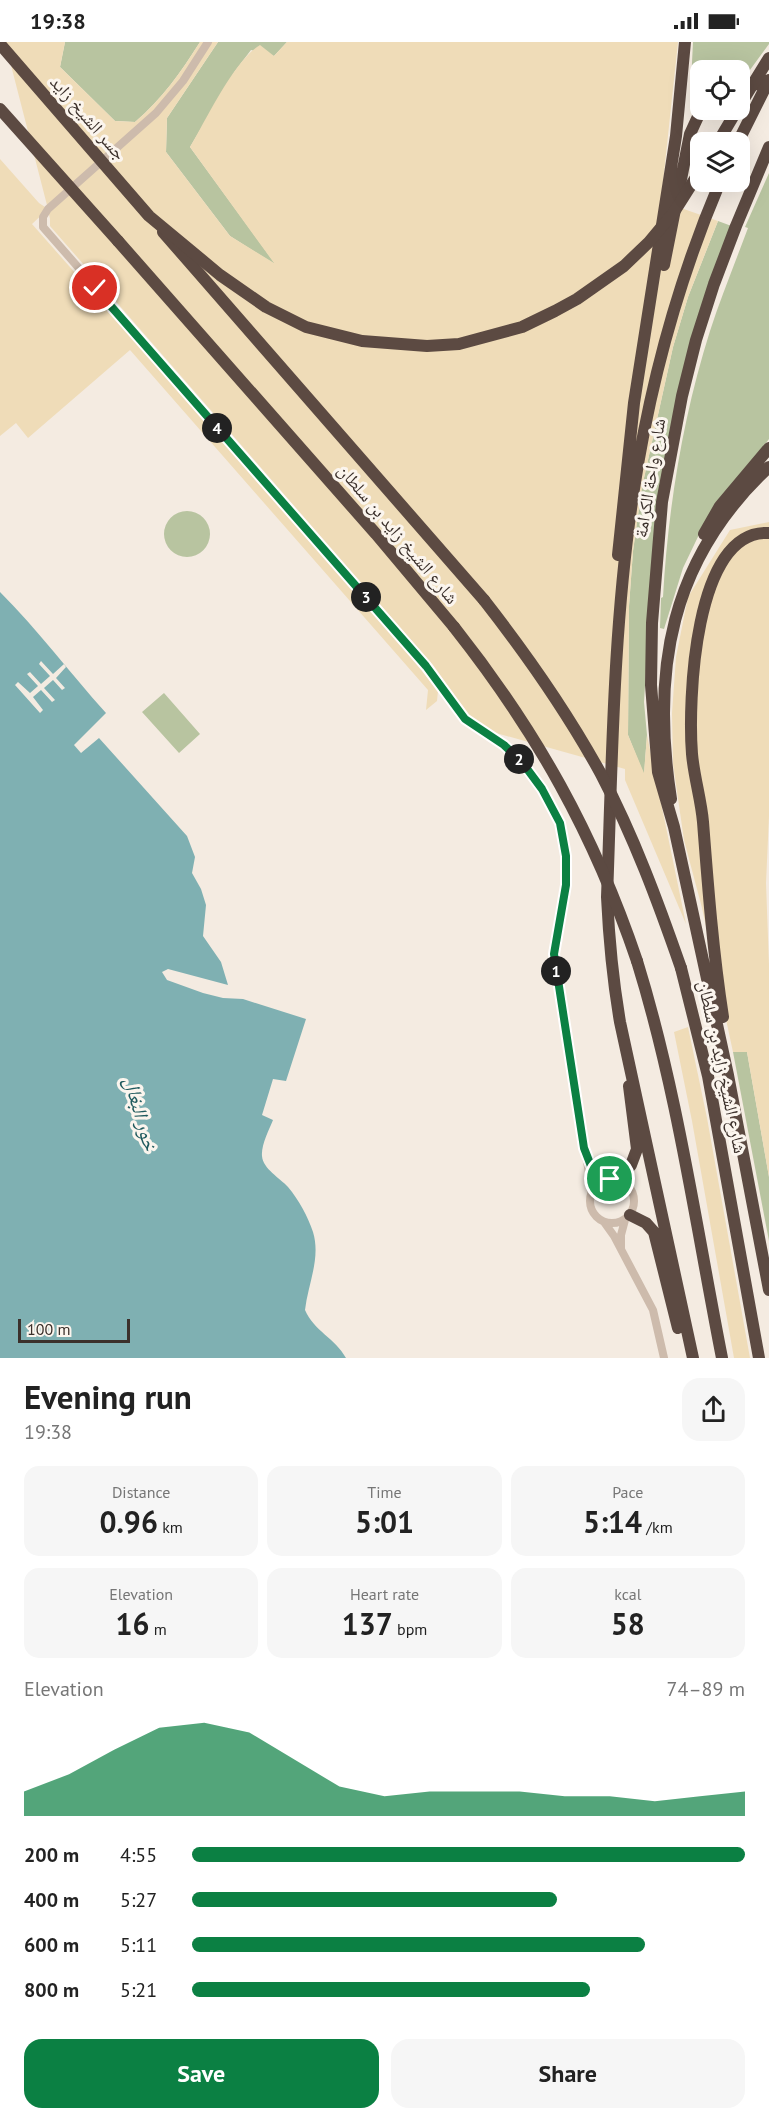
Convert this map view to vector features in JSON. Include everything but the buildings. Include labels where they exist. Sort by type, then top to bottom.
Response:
[{"type":"highway","points":[[685,42],[676,136],[634,403],[621,517],[616,588],[620,618],[607,897],[613,981],[693,1358]]},
{"type":"highway","name":"جسر الشيخ زايد","points":[[0,44],[149,216]]},
{"type":"highway","points":[[750,89],[769,58]]},
{"type":"highway","points":[[750,84],[769,83]]},
{"type":"highway","points":[[743,132],[769,83]]},
{"type":"highway","name":"شارع الشيخ زايد بن سلطان","points":[[0,109],[376,534],[454,627],[506,695],[551,767],[608,881],[651,1005],[670,1088],[722,1358]]},
{"type":"highway","points":[[650,307],[661,281],[690,134],[696,120]]},
{"type":"highway","name":"شارع واحة الكرامة","points":[[674,827],[658,772],[653,725],[652,622],[664,490],[682,396],[696,340],[736,226],[769,147]]},
{"type":"highway","points":[[149,216],[220,275],[266,307],[306,327],[362,341],[427,346],[459,344],[522,327],[555,311],[600,284],[650,242],[674,212],[690,187]]},
{"type":"highway","name":"شارع واحة الكرامة","points":[[620,618],[633,496],[654,386],[667,331],[716,192]]},
{"type":"highway","name":"شارع الشيخ زايد بن سلطان","points":[[149,216],[484,600],[527,655],[566,714],[606,785],[632,838],[659,902],[681,969],[708,1076],[759,1358]]},
{"type":"highway","points":[[674,827],[665,739],[664,683],[675,616],[699,544],[714,515],[769,448]]},
{"type":"highway","points":[[690,572],[714,530],[769,467]]},
{"type":"highway","points":[[742,496],[769,475]]},
{"type":"highway","points":[[728,1075],[727,1045],[715,957],[702,812],[692,755],[694,680],[705,602],[720,564],[738,543],[750,536],[769,533]]},
{"type":"highway","name":"شارع الشيخ زايد بن سلطان","points":[[674,827],[728,1075],[769,1290]]},
{"type":"highway","points":[[618,1180],[631,1165],[637,1149],[630,1102],[631,1064]]},
{"type":"highway","points":[[627,1217],[646,1223],[654,1232],[686,1358]]},
{"type":"street","points":[[208,42],[183,81],[156,112],[48,209],[43,217],[43,227],[426,666],[465,719],[504,745],[522,762],[542,789],[560,823],[566,856],[566,885],[554,954],[584,1148],[593,1191],[590,1205],[597,1218],[604,1222],[614,1236],[652,1310],[664,1358]]},
{"type":"street","points":[[584,1148],[591,1166],[603,1181]]},
{"type":"street","points":[[593,1191],[603,1181],[618,1180],[630,1187],[633,1194],[634,1208],[627,1217],[618,1223],[604,1222]]},
{"type":"street","points":[[622,1251],[621,1235],[627,1217]]},
{"type":"green space","points":[[65,42],[200,42],[170,85],[135,122],[115,121],[60,67]]},
{"type":"green space","points":[[218,42],[287,42],[274,56],[251,50],[235,71],[190,147],[276,265],[230,236],[166,152],[167,118]]},
{"type":"green space","points":[[693,42],[769,42],[750,70],[750,60],[692,60]]},
{"type":"green space","points":[[769,173],[769,439],[706,520],[683,568],[664,629],[660,628],[661,598],[663,597],[673,496],[692,396],[710,331],[748,228],[745,227]]},
{"type":"green space","points":[[718,221],[737,228],[695,337],[655,525],[644,702],[647,735],[644,775],[628,735],[629,606],[633,551],[642,487],[673,347],[688,297]]},
{"type":"green space","points":[[187,511],[196,512],[203,518],[209,525],[209,543],[203,550],[196,556],[187,557],[178,556],[171,550],[165,543],[164,534],[165,525],[171,518],[178,512]]},
{"type":"green space","points":[[164,693],[200,734],[179,753],[142,712]]},
{"type":"green space","points":[[733,1052],[747,1052],[769,1177],[769,1241]]},
{"type":"sand","points":[[5,42],[65,42],[60,67],[115,121],[135,122],[170,85],[200,42],[218,42],[167,118],[166,152],[230,236],[274,263],[190,147],[240,63],[260,45],[274,56],[287,42],[678,42],[661,201],[718,221],[688,297],[673,347],[642,487],[633,551],[629,606],[628,735],[644,773],[647,735],[686,924],[625,780],[625,769],[496,733],[469,716],[433,665],[50,226],[48,209]]},
{"type":"sand","points":[[0,159],[39,203],[48,209],[32,224],[382,621],[438,691],[437,701],[426,710],[428,690],[130,350],[28,438],[16,423],[0,436]]},
{"type":"sand","points":[[769,522],[769,816],[766,883],[769,965],[769,1177],[747,1052],[733,1052],[702,908],[684,840],[673,764],[672,713],[676,657],[688,597],[730,530]]},
{"type":"sand","points":[[688,1027],[707,1118],[750,1358],[734,1358],[674,1032]]},
{"type":"water","name":"خور البغال","points":[[0,592],[28,621],[106,713],[74,745],[81,753],[99,738],[187,836],[195,857],[192,873],[201,889],[206,905],[203,936],[221,962],[228,985],[168,969],[162,972],[167,980],[203,993],[223,998],[243,999],[306,1019],[286,1081],[273,1079],[262,1115],[273,1120],[264,1142],[262,1156],[265,1165],[296,1197],[313,1232],[316,1252],[305,1310],[314,1324],[346,1358],[0,1358]]},
{"type":"pier","points":[[41,661],[53,674],[64,664],[66,667],[56,678],[65,688],[62,690],[53,680],[44,688],[55,700],[52,702],[41,690],[33,697],[43,710],[40,713],[15,685],[18,682],[30,693],[38,686],[27,674],[30,672],[41,684],[50,676],[39,664]]},
{"type":"route","points":[[95,288],[426,666],[465,719],[504,745],[522,762],[542,789],[560,823],[566,856],[566,885],[554,954],[584,1148],[597,1174],[603,1181],[610,1179]]}]
